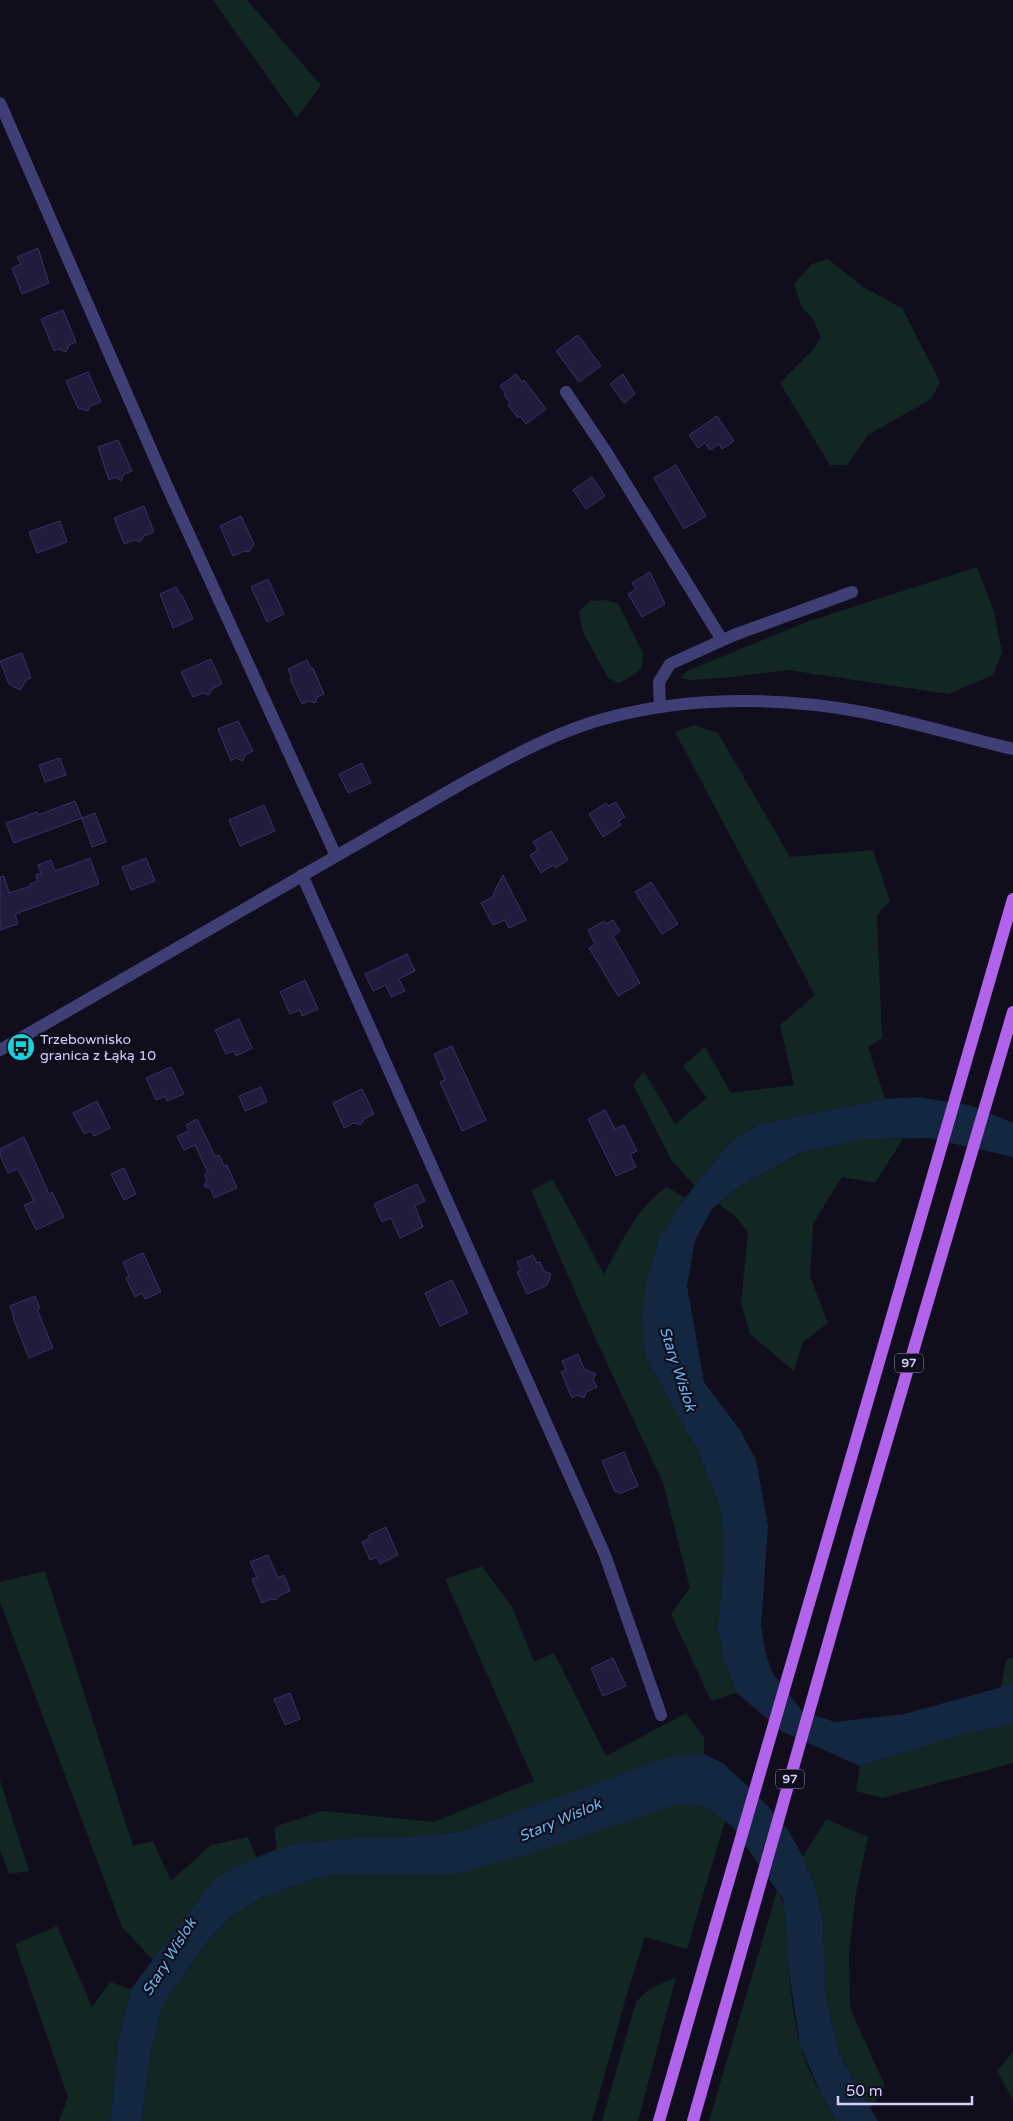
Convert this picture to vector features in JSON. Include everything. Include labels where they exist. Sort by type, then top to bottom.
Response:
[{"type":"main road","name":"97","points":[[658,2121],[1013,899]]},
{"type":"main road","name":"97","points":[[693,2121],[859,1534],[1013,1012]]},
{"type":"street","points":[[0,103],[167,486],[336,856]]},
{"type":"street","points":[[566,392],[605,450],[722,640]]},
{"type":"street","points":[[660,706],[659,682],[670,664],[722,640],[852,592]]},
{"type":"street","points":[[0,1050],[302,875],[532,746],[594,722],[660,706],[766,701],[824,706],[864,713],[1013,749]]},
{"type":"street","points":[[302,875],[605,1555],[661,1715]]},
{"type":"green space","points":[[213,0],[247,0],[321,85],[297,118]]},
{"type":"green space","points":[[828,259],[863,287],[902,308],[940,382],[931,399],[868,435],[847,465],[830,465],[780,383],[811,352],[821,338],[813,319],[802,307],[794,284],[812,264]]},
{"type":"green space","points":[[977,567],[993,609],[1002,652],[993,675],[948,694],[788,670],[723,678],[689,680],[681,678],[687,671],[809,621]]},
{"type":"green space","points":[[604,600],[618,603],[643,653],[642,668],[619,683],[608,678],[583,632],[579,612],[590,601]]},
{"type":"green space","points":[[694,725],[718,733],[790,857],[873,850],[890,901],[877,915],[882,1038],[868,1047],[885,1099],[759,1124],[730,1142],[695,1186],[672,1161],[633,1085],[644,1071],[675,1124],[707,1098],[683,1066],[705,1047],[731,1093],[794,1085],[780,1025],[815,995],[675,732]]},
{"type":"green space","points":[[867,1139],[903,1139],[875,1183],[842,1177],[813,1224],[810,1276],[828,1323],[803,1342],[794,1371],[750,1334],[741,1303],[748,1232],[735,1216],[719,1204],[739,1187],[803,1152]]},
{"type":"green space","points":[[553,1180],[604,1274],[623,1238],[638,1215],[656,1195],[667,1187],[685,1198],[659,1238],[642,1318],[645,1356],[698,1452],[721,1510],[724,1559],[724,1661],[737,1693],[711,1701],[671,1614],[690,1588],[663,1483],[592,1331],[531,1190]]},
{"type":"green space","points":[[482,1566],[512,1607],[534,1662],[554,1653],[606,1756],[686,1713],[704,1738],[704,1754],[674,1755],[460,1832],[398,1838],[351,1838],[295,1844],[277,1850],[274,1827],[323,1811],[434,1822],[534,1781],[445,1579]]},
{"type":"green space","points":[[45,1571],[133,1846],[153,1841],[171,1881],[211,1845],[248,1837],[257,1858],[233,1868],[214,1879],[153,1960],[122,1927],[0,1602],[0,1582]]},
{"type":"green space","points":[[1013,1657],[1013,1684],[1001,1688],[1006,1660]]},
{"type":"green space","points":[[1013,1724],[1013,1763],[882,1798],[856,1791],[860,1766],[964,1734]]},
{"type":"green space","points":[[0,1780],[29,1871],[9,1874],[0,1850]]},
{"type":"green space","points":[[678,1804],[705,1807],[725,1821],[687,1949],[645,1937],[626,1997],[592,2121],[142,2121],[149,2063],[162,2006],[205,1944],[229,1918],[265,1896],[330,1874],[457,1874]]},
{"type":"green space","points":[[826,1819],[868,1837],[856,1893],[849,1952],[850,2008],[885,2086],[871,2108],[841,2058],[826,1997],[823,1920],[814,1883],[803,1857]]},
{"type":"green space","points":[[777,1891],[784,1909],[788,1929],[790,1987],[800,2045],[811,2074],[836,2121],[709,2121]]},
{"type":"green space","points":[[57,1926],[92,2007],[110,1982],[131,1989],[119,2036],[110,2121],[59,2121],[68,2097],[15,1944]]},
{"type":"green space","points":[[676,1977],[638,2121],[602,2121],[636,2002],[649,1989]]},
{"type":"green space","points":[[1013,2052],[1013,2100],[997,2071]]},
{"type":"water","name":"Stary Wislok","points":[[917,1097],[969,1105],[1013,1123],[1013,1157],[929,1138],[867,1139],[802,1152],[739,1187],[712,1209],[695,1240],[687,1286],[704,1382],[740,1430],[756,1460],[768,1526],[761,1626],[766,1655],[773,1674],[802,1711],[835,1722],[904,1714],[1013,1684],[1013,1724],[964,1734],[860,1766],[783,1732],[737,1693],[724,1661],[718,1628],[724,1559],[721,1510],[698,1452],[645,1356],[642,1318],[647,1282],[659,1238],[685,1198],[730,1142],[759,1124],[885,1099]]},
{"type":"water","name":"Stary Wislok","points":[[704,1754],[724,1764],[768,1806],[788,1830],[803,1857],[814,1883],[823,1920],[826,1997],[841,2058],[878,2121],[836,2121],[821,2094],[800,2045],[789,1971],[783,1899],[732,1826],[705,1807],[678,1804],[541,1850],[457,1874],[330,1874],[265,1896],[229,1918],[205,1944],[162,2006],[149,2063],[142,2121],[110,2121],[119,2036],[131,1989],[214,1879],[233,1868],[267,1853],[295,1844],[351,1838],[398,1838],[460,1832],[674,1755]]},
{"type":"building","points":[[38,248],[49,283],[22,294],[12,268],[21,264],[17,257]]},
{"type":"building","points":[[63,310],[76,342],[69,345],[66,352],[58,349],[54,351],[41,319]]},
{"type":"building","points":[[578,335],[601,366],[579,382],[556,351]]},
{"type":"building","points":[[88,372],[101,402],[90,406],[88,411],[78,408],[66,381]]},
{"type":"building","points":[[516,374],[522,382],[524,380],[546,409],[526,424],[520,416],[518,418],[508,405],[510,403],[500,386]]},
{"type":"building","points":[[623,374],[635,394],[624,403],[610,384]]},
{"type":"building","points":[[717,416],[734,441],[722,449],[719,444],[710,450],[705,443],[698,448],[689,435]]},
{"type":"building","points":[[118,440],[132,471],[124,474],[121,481],[115,477],[109,480],[98,447]]},
{"type":"building","points":[[676,465],[706,516],[684,529],[654,478]]},
{"type":"building","points":[[592,477],[605,496],[586,509],[573,490]]},
{"type":"building","points":[[144,506],[154,532],[144,536],[140,542],[134,540],[124,544],[114,518]]},
{"type":"building","points":[[241,516],[254,544],[249,552],[244,551],[233,556],[220,526]]},
{"type":"building","points":[[60,521],[67,542],[37,553],[29,532]]},
{"type":"building","points":[[650,572],[665,604],[642,617],[628,594],[636,589],[632,583]]},
{"type":"building","points":[[268,579],[284,614],[267,622],[251,587]]},
{"type":"building","points":[[176,587],[180,595],[182,595],[193,619],[173,628],[160,594]]},
{"type":"building","points":[[22,653],[31,678],[27,679],[20,690],[9,684],[0,661]]},
{"type":"building","points":[[211,659],[222,684],[212,689],[209,695],[203,693],[193,697],[181,672]]},
{"type":"building","points":[[307,660],[311,669],[313,668],[324,694],[317,697],[315,703],[309,701],[302,704],[290,679],[292,678],[288,669]]},
{"type":"building","points":[[238,721],[253,751],[245,755],[243,761],[236,758],[231,761],[218,729]]},
{"type":"building","points":[[60,758],[66,775],[45,782],[39,765]]},
{"type":"building","points":[[362,763],[371,783],[348,793],[339,774]]},
{"type":"building","points":[[75,801],[82,818],[14,843],[6,823],[37,812],[38,815]]},
{"type":"building","points":[[616,802],[625,817],[618,821],[621,825],[603,837],[589,814],[606,803],[609,806]]},
{"type":"building","points":[[264,805],[275,831],[240,846],[229,820]]},
{"type":"building","points":[[95,813],[106,842],[92,847],[82,818]]},
{"type":"building","points":[[551,831],[568,860],[555,868],[553,865],[541,873],[530,855],[538,850],[533,842]]},
{"type":"building","points":[[90,858],[99,884],[15,914],[18,924],[0,930],[0,877],[4,876],[9,893],[31,886],[30,884],[38,881],[36,875],[41,873],[38,865],[51,860],[55,871]]},
{"type":"building","points":[[146,858],[155,881],[131,890],[122,867]]},
{"type":"building","points":[[503,875],[526,920],[509,928],[505,920],[493,925],[481,903],[494,896],[493,894]]},
{"type":"building","points":[[651,882],[678,924],[662,934],[635,892]]},
{"type":"building","points":[[613,920],[620,931],[613,936],[640,983],[618,996],[589,948],[595,944],[588,930],[604,921],[606,924]]},
{"type":"building","points":[[407,954],[415,971],[399,979],[405,991],[391,997],[386,985],[373,991],[365,974]]},
{"type":"building","points":[[305,980],[318,1009],[302,1016],[300,1010],[290,1014],[280,992]]},
{"type":"building","points":[[239,1019],[252,1048],[236,1056],[234,1051],[226,1054],[215,1030]]},
{"type":"building","points":[[452,1046],[486,1120],[462,1131],[440,1082],[445,1080],[434,1054]]},
{"type":"building","points":[[171,1067],[184,1094],[167,1101],[165,1096],[156,1100],[146,1078]]},
{"type":"building","points":[[261,1087],[267,1102],[245,1111],[239,1096]]},
{"type":"building","points":[[362,1089],[374,1114],[364,1119],[361,1125],[354,1123],[344,1128],[333,1103]]},
{"type":"building","points":[[97,1101],[110,1128],[94,1136],[91,1131],[84,1134],[73,1113]]},
{"type":"building","points":[[605,1110],[615,1129],[624,1125],[637,1151],[630,1154],[636,1167],[616,1176],[588,1119]]},
{"type":"building","points":[[197,1119],[215,1156],[219,1155],[224,1166],[227,1165],[237,1188],[214,1198],[211,1189],[204,1186],[207,1180],[204,1175],[208,1173],[195,1145],[184,1150],[177,1136],[189,1131],[186,1125]]},
{"type":"building","points":[[24,1137],[49,1194],[52,1192],[64,1217],[36,1230],[24,1205],[34,1201],[18,1169],[8,1173],[0,1155],[0,1149]]},
{"type":"building","points":[[124,1168],[136,1194],[124,1200],[111,1174]]},
{"type":"building","points":[[417,1184],[425,1201],[415,1206],[423,1227],[400,1238],[391,1218],[382,1222],[374,1204]]},
{"type":"building","points":[[143,1253],[161,1292],[145,1299],[142,1293],[135,1297],[126,1278],[129,1276],[123,1262]]},
{"type":"building","points":[[533,1255],[537,1263],[540,1262],[544,1271],[551,1274],[547,1285],[527,1294],[517,1272],[521,1270],[517,1262]]},
{"type":"building","points":[[452,1280],[468,1313],[440,1326],[425,1293]]},
{"type":"building","points":[[35,1296],[40,1308],[37,1309],[53,1348],[29,1358],[10,1306]]},
{"type":"building","points":[[578,1354],[584,1369],[596,1374],[593,1379],[597,1387],[586,1392],[584,1398],[578,1395],[572,1398],[561,1372],[566,1370],[562,1361]]},
{"type":"building","points":[[624,1452],[638,1486],[619,1494],[618,1491],[615,1492],[602,1461]]},
{"type":"building","points":[[386,1527],[398,1555],[380,1564],[377,1557],[370,1560],[362,1542],[370,1538],[369,1535]]},
{"type":"building","points":[[268,1555],[278,1578],[284,1575],[290,1591],[279,1596],[276,1600],[271,1599],[262,1603],[252,1579],[257,1577],[250,1562]]},
{"type":"building","points":[[613,1658],[626,1686],[603,1696],[591,1668]]},
{"type":"building","points":[[290,1693],[300,1719],[285,1725],[274,1699]]},
{"type":"place","name":"Trzebownisko granica z Łąką 10","points":[[21,1047]]}]
